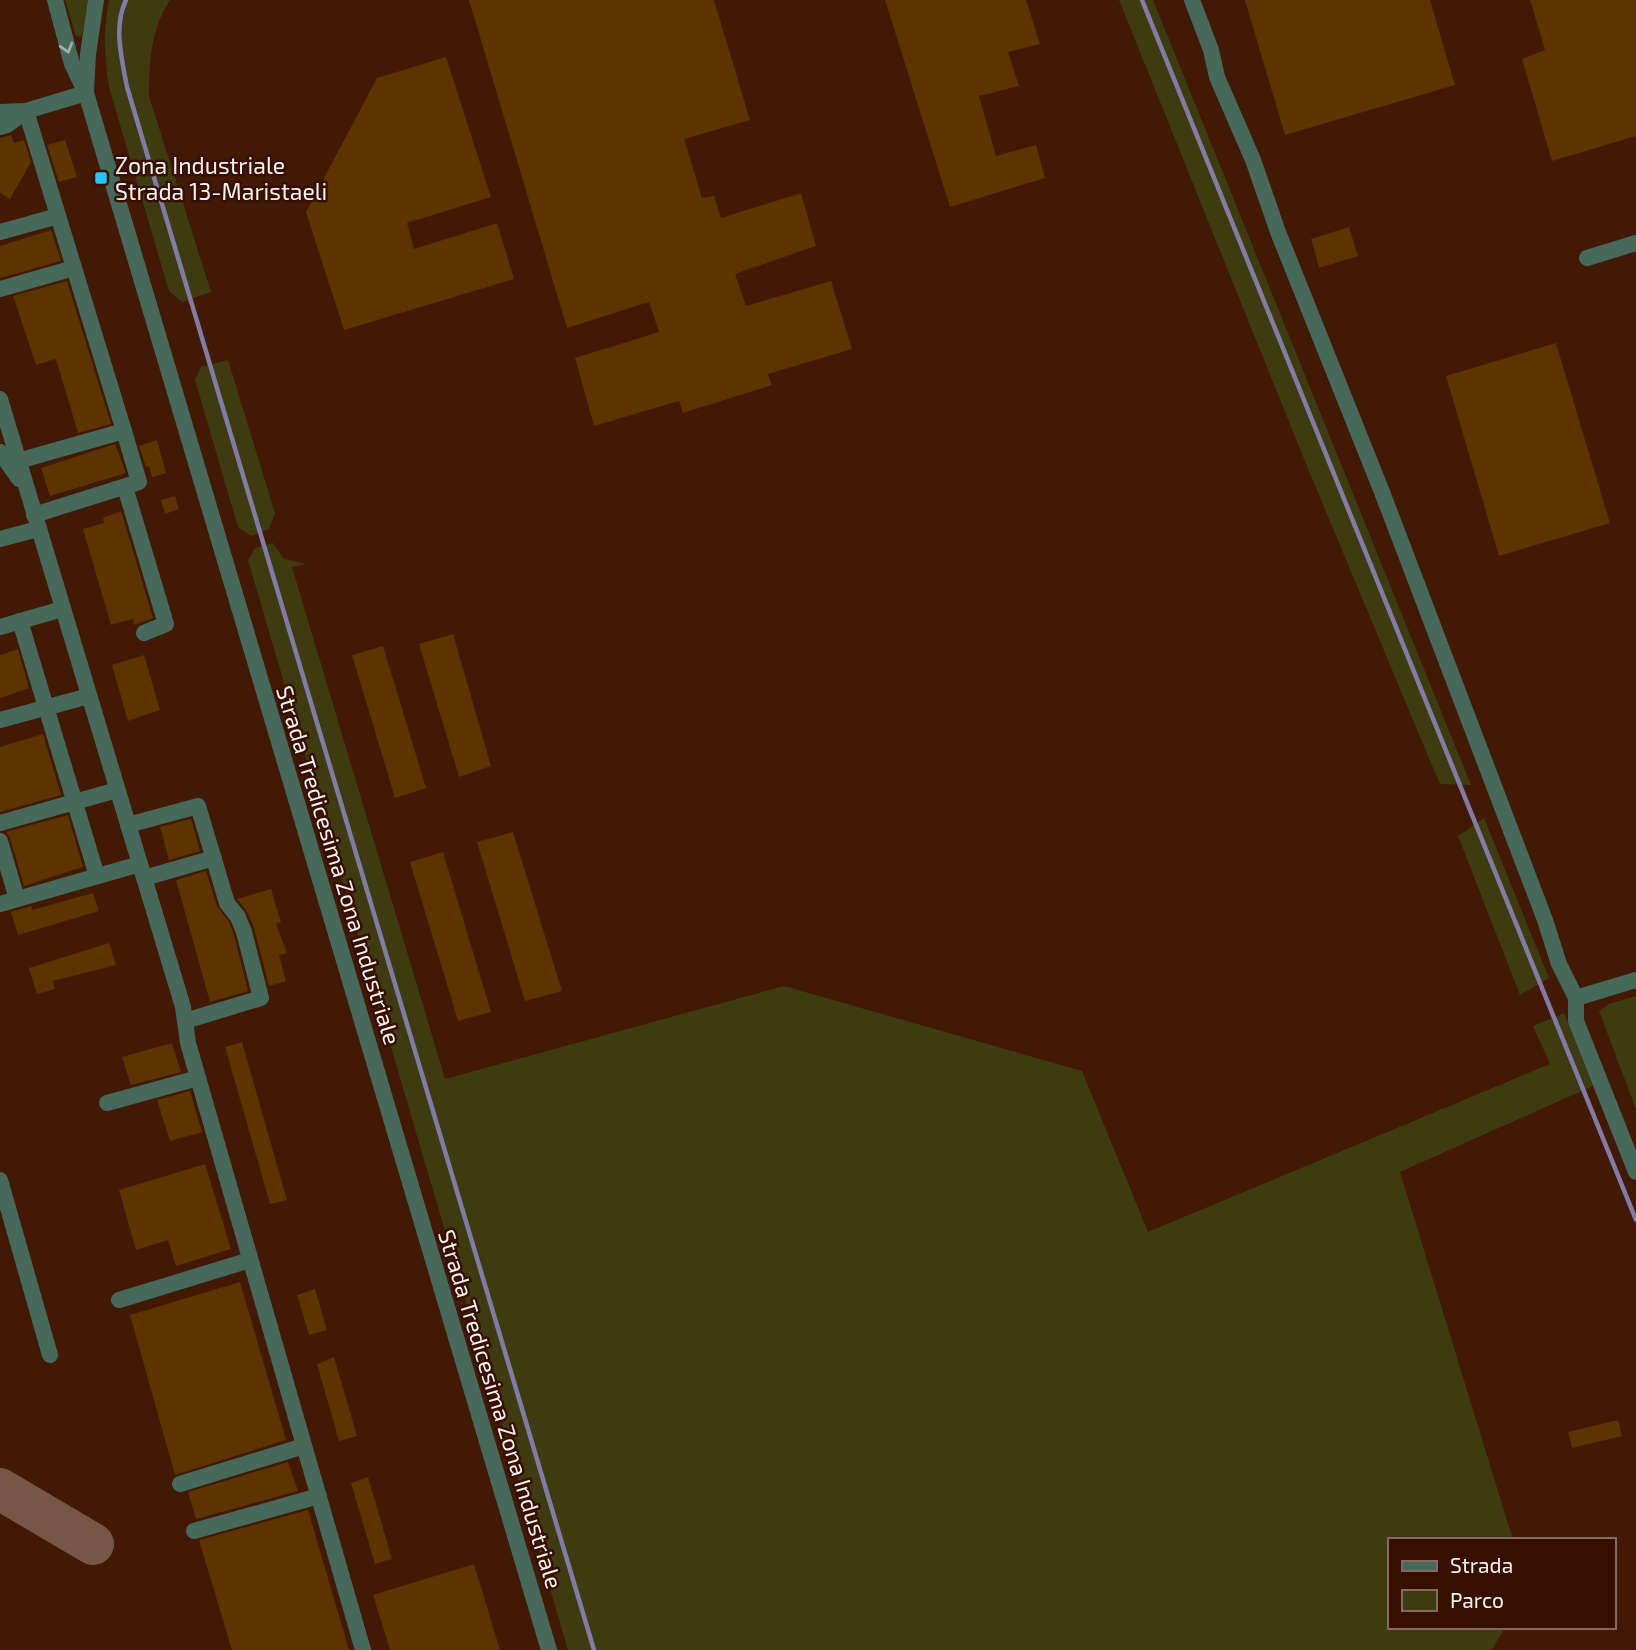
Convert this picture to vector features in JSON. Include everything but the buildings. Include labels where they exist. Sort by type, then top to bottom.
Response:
[{"type":"street","points":[[1192,0],[1211,50],[1217,77],[1253,160],[1278,232],[1387,505],[1545,920],[1559,964],[1576,998],[1576,1021],[1636,1172]]},
{"type":"street","points":[[54,2],[72,64],[86,93]]},
{"type":"street","points":[[86,93],[88,54],[98,3]]},
{"type":"street","points":[[0,112],[26,111],[86,93]]},
{"type":"street","name":"Strada Tredicesima Zona Industriale","points":[[86,93],[549,1650]]},
{"type":"street","points":[[0,127],[26,111]]},
{"type":"street","points":[[0,539],[139,482],[26,111]]},
{"type":"street","points":[[0,232],[58,215]]},
{"type":"street","points":[[1587,258],[1636,243]]},
{"type":"street","points":[[0,289],[74,268]]},
{"type":"street","points":[[0,399],[183,1007],[188,1043],[363,1650]]},
{"type":"street","points":[[18,461],[124,431]]},
{"type":"street","points":[[0,452],[27,491]]},
{"type":"street","points":[[125,486],[166,624],[144,633]]},
{"type":"street","points":[[0,627],[62,609]]},
{"type":"street","points":[[19,621],[97,876]]},
{"type":"street","points":[[0,720],[89,696]]},
{"type":"street","points":[[0,823],[117,790]]},
{"type":"street","points":[[128,825],[198,806],[227,903],[238,916],[244,932],[261,998],[185,1021]]},
{"type":"street","points":[[0,841],[17,899]]},
{"type":"street","points":[[0,904],[97,876],[214,858]]},
{"type":"street","points":[[1576,998],[1636,979]]},
{"type":"street","points":[[107,1102],[198,1078]]},
{"type":"street","points":[[0,1180],[50,1355]]},
{"type":"street","points":[[119,1300],[250,1259]]},
{"type":"street","points":[[180,1484],[304,1446]]},
{"type":"street","points":[[194,1531],[318,1496]]},
{"type":"green space","points":[[65,0],[88,0],[82,37],[76,36]]},
{"type":"green space","points":[[109,0],[170,0],[159,22],[152,46],[149,96],[211,292],[182,302],[169,291],[109,87],[105,43]]},
{"type":"green space","points":[[1119,0],[1153,0],[1471,785],[1440,784],[1306,464]]},
{"type":"green space","points":[[228,360],[275,513],[269,529],[251,536],[238,527],[195,380],[201,367]]},
{"type":"green space","points":[[273,543],[284,559],[306,564],[292,567],[445,1079],[784,986],[1082,1071],[1148,1232],[1550,1064],[1533,1026],[1564,1013],[1593,1086],[1400,1172],[1512,1538],[1388,1538],[1388,1629],[1504,1629],[1492,1650],[568,1650],[248,560],[255,548]]},
{"type":"green space","points":[[1484,818],[1549,978],[1520,995],[1458,836]]},
{"type":"green space","points":[[1636,996],[1636,1109],[1599,1011],[1609,1004]]},
{"type":"waterway","points":[[126,0],[119,32],[127,87],[594,1650]]},
{"type":"waterway","points":[[1142,0],[1636,1220]]},
{"type":"taxiway","points":[[0,1489],[93,1544]]},
{"type":"place","name":"Zona Industriale Strada 13-Maristaeli","points":[[101,178]]}]
